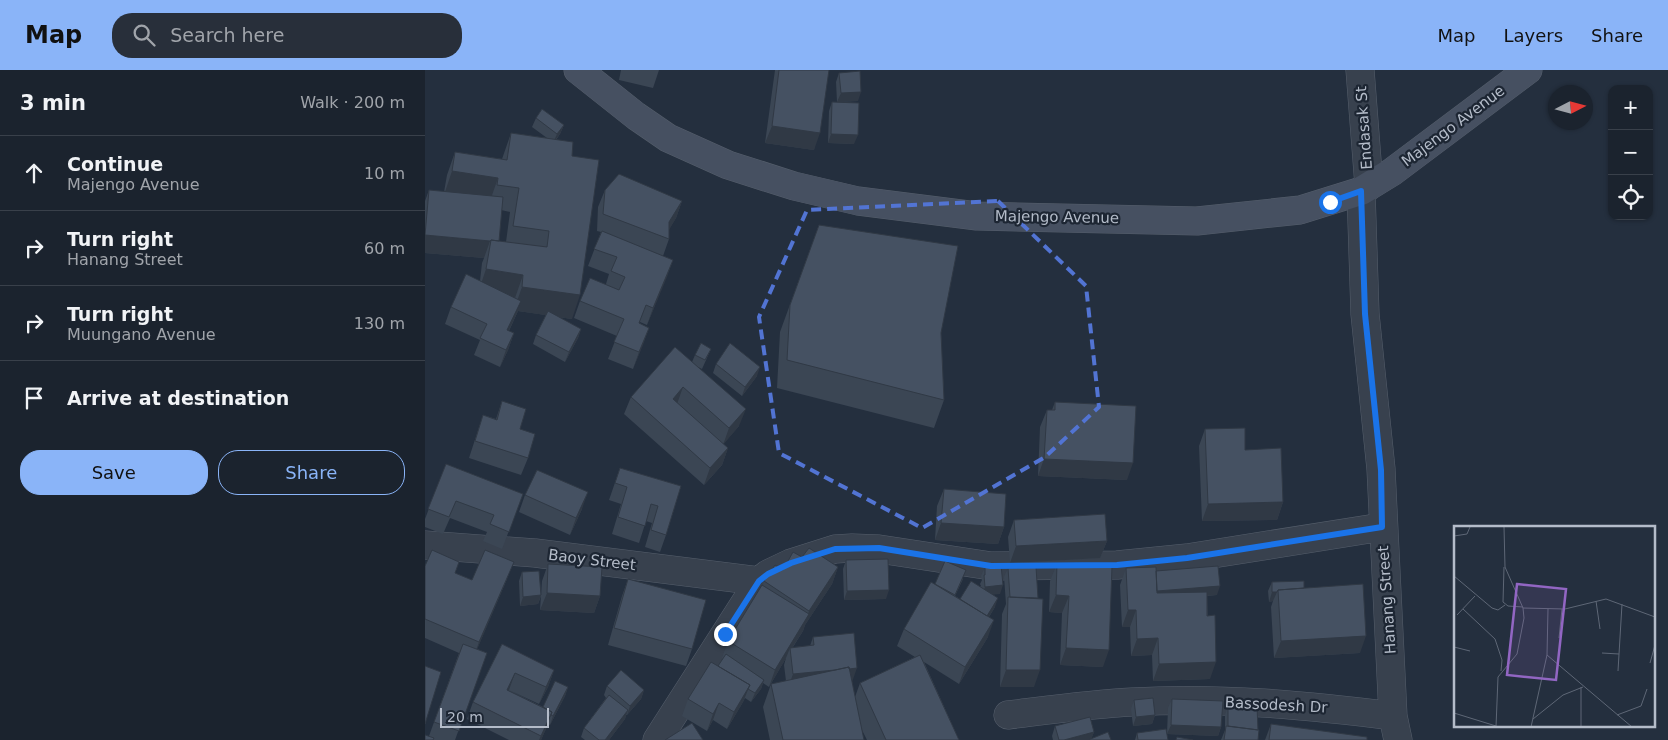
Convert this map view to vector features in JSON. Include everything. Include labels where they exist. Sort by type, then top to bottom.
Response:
[{"type":"street","name":"Majengo Avenue","points":[[578,70],[636,116],[668,138],[728,165],[794,186],[858,201],[977,216],[1197,221],[1300,210],[1365,188],[1392,172],[1528,70]]},
{"type":"street","name":"Endasak St","points":[[1360,70],[1365,188]]},
{"type":"street","name":"Hanang Street","points":[[1365,188],[1365,314],[1381,470],[1382,527],[1395,728]]},
{"type":"street","points":[[657,740],[759,581],[768,574],[791,563],[835,549],[879,548],[991,566],[1117,565],[1187,558],[1382,527]]},
{"type":"street","name":"Baoy Street","points":[[425,545],[535,553],[759,581]]},
{"type":"street","name":"Bassodesh Dr","points":[[1008,714],[1131,702],[1299,704],[1395,728]]},
{"type":"highlighted area","points":[[998,201],[1086,286],[1099,407],[1045,457],[922,528],[779,453],[759,317],[807,210]]},
{"type":"building","points":[[779,70],[829,70],[820,133],[772,126]]},
{"type":"building","points":[[860,71],[861,92],[841,93],[839,73]]},
{"type":"building","points":[[832,102],[859,103],[858,135],[831,134]]},
{"type":"building","points":[[542,109],[564,125],[557,134],[536,118]]},
{"type":"building","points":[[511,133],[573,142],[572,156],[599,160],[580,295],[522,287],[523,275],[486,269],[491,240],[547,247],[549,231],[513,226],[519,188],[497,185],[498,178],[452,171],[455,152],[507,160]]},
{"type":"building","points":[[619,174],[682,201],[669,222],[669,239],[603,214],[605,190]]},
{"type":"building","points":[[429,190],[503,197],[499,241],[425,235]]},
{"type":"building","points":[[819,225],[958,246],[941,333],[944,400],[787,360],[790,305]]},
{"type":"building","points":[[602,231],[673,260],[653,308],[646,305],[639,323],[649,328],[639,352],[614,342],[624,319],[580,301],[590,278],[619,290],[625,277],[611,271],[617,257],[594,249]]},
{"type":"building","points":[[466,274],[521,301],[507,330],[514,333],[506,350],[480,338],[487,324],[451,307]]},
{"type":"building","points":[[548,311],[581,329],[569,352],[536,335]]},
{"type":"building","points":[[701,343],[711,349],[705,360],[695,355]]},
{"type":"building","points":[[730,343],[760,367],[745,387],[716,364]]},
{"type":"building","points":[[675,347],[746,409],[729,428],[683,387],[673,399],[728,448],[710,468],[631,397]]},
{"type":"building","points":[[502,401],[526,409],[520,429],[535,434],[528,458],[475,441],[483,415],[497,420]]},
{"type":"building","points":[[1055,402],[1136,406],[1133,463],[1044,459],[1047,410],[1055,410]]},
{"type":"building","points":[[1245,428],[1245,450],[1281,448],[1283,502],[1208,504],[1205,429]]},
{"type":"building","points":[[446,464],[523,494],[509,532],[490,524],[494,515],[456,501],[449,517],[428,509]]},
{"type":"building","points":[[620,468],[681,486],[666,535],[651,530],[658,506],[651,504],[645,526],[618,517],[627,487],[615,483]]},
{"type":"building","points":[[537,470],[588,492],[576,518],[525,495]]},
{"type":"building","points":[[944,489],[1006,494],[1004,527],[941,523]]},
{"type":"building","points":[[1105,514],[1107,541],[1016,546],[1014,520]]},
{"type":"building","points":[[809,548],[838,567],[809,611],[764,581],[775,565],[783,570],[793,552],[802,557]]},
{"type":"building","points":[[432,550],[459,562],[455,573],[472,580],[485,550],[514,562],[479,642],[425,619],[425,566]]},
{"type":"building","points":[[888,559],[889,590],[847,591],[846,560]]},
{"type":"building","points":[[945,561],[966,570],[955,595],[935,584]]},
{"type":"building","points":[[548,564],[602,567],[600,596],[547,593]]},
{"type":"building","points":[[1057,564],[1112,566],[1109,650],[1066,648],[1069,596],[1056,595]]},
{"type":"building","points":[[1001,565],[1003,585],[985,587],[985,567]]},
{"type":"building","points":[[1218,566],[1220,586],[1157,591],[1156,571]]},
{"type":"building","points":[[1036,567],[1038,598],[1010,597],[1008,568]]},
{"type":"building","points":[[1156,567],[1157,593],[1207,592],[1207,616],[1215,615],[1216,662],[1159,664],[1158,638],[1137,639],[1136,610],[1128,610],[1126,568]]},
{"type":"building","points":[[539,571],[541,595],[523,597],[522,572]]},
{"type":"building","points":[[628,579],[706,600],[692,649],[614,628]]},
{"type":"building","points":[[971,581],[998,598],[987,616],[960,599]]},
{"type":"building","points":[[1304,581],[1304,588],[1272,592],[1272,582]]},
{"type":"building","points":[[931,582],[994,620],[965,667],[904,629]]},
{"type":"building","points":[[1363,584],[1366,636],[1281,641],[1278,590]]},
{"type":"building","points":[[762,585],[809,614],[775,670],[728,641]]},
{"type":"building","points":[[1008,597],[1043,599],[1040,670],[1006,670]]},
{"type":"building","points":[[854,633],[857,668],[849,669],[849,667],[793,674],[790,648],[814,645],[813,637]]},
{"type":"building","points":[[463,644],[487,653],[459,731],[434,722]]},
{"type":"building","points":[[502,644],[554,670],[546,687],[515,673],[507,690],[552,712],[541,736],[473,702]]},
{"type":"building","points":[[726,654],[764,680],[755,693],[748,689],[750,685],[718,666]]},
{"type":"building","points":[[920,655],[959,740],[886,740],[860,683]]},
{"type":"building","points":[[711,662],[750,685],[734,712],[719,703],[713,714],[688,699]]},
{"type":"building","points":[[425,666],[441,672],[425,724]]},
{"type":"building","points":[[849,667],[864,740],[783,740],[771,684]]},
{"type":"building","points":[[621,670],[644,690],[630,706],[607,686]]},
{"type":"building","points":[[555,681],[568,687],[553,716],[551,715],[552,712],[543,707]]},
{"type":"building","points":[[609,695],[628,710],[605,740],[599,740],[584,728]]},
{"type":"building","points":[[1153,698],[1155,715],[1136,717],[1134,700]]},
{"type":"building","points":[[1172,699],[1223,701],[1221,727],[1171,725]]},
{"type":"building","points":[[1228,706],[1257,706],[1258,730],[1228,726]]},
{"type":"building","points":[[1090,717],[1094,732],[1059,740],[1055,726]]},
{"type":"building","points":[[692,723],[703,740],[665,740]]},
{"type":"building","points":[[1271,724],[1367,737],[1367,740],[1269,740]]},
{"type":"building","points":[[1226,726],[1259,730],[1258,740],[1224,740]]},
{"type":"building","points":[[1166,729],[1168,740],[1138,740],[1137,733]]},
{"type":"building","points":[[1108,732],[1111,740],[1088,740]]},
{"type":"building","points":[[425,735],[434,738],[433,740],[425,740]]},
{"type":"building","points":[[1177,737],[1193,740],[1176,740]]},
{"type":"route","points":[[725,634],[759,581],[768,574],[777,568],[835,549],[879,548],[991,566],[1117,565],[1187,558],[1382,527],[1381,470],[1365,314],[1361,244],[1361,191],[1330,202]]}]
